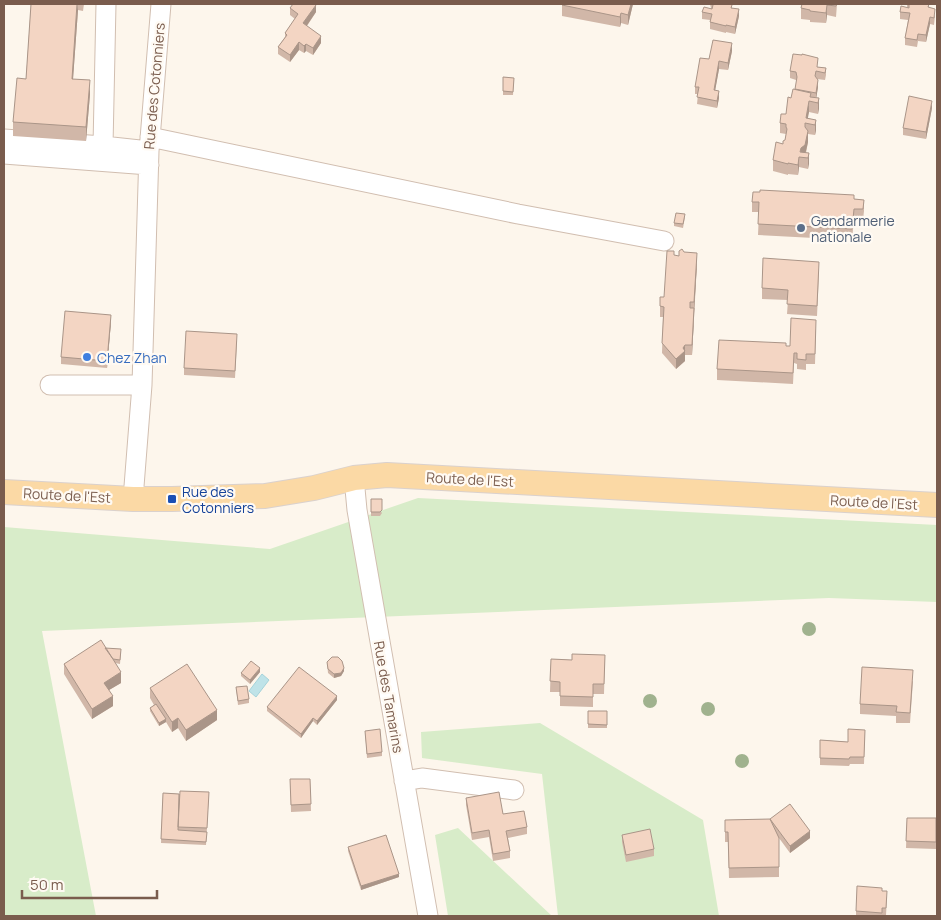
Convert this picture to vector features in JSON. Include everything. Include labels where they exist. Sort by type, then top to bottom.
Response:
[{"type":"main road","name":"Route de l'Est","points":[[4,492],[172,499],[265,496],[314,488],[354,478],[387,475],[937,505]]},
{"type":"street","points":[[103,146],[106,4]]},
{"type":"street","name":"Rue des Cotonniers","points":[[134,498],[142,385],[149,151],[161,4]]},
{"type":"street","points":[[4,139],[149,151],[664,241]]},
{"type":"street","points":[[4,154],[149,151]]},
{"type":"street","points":[[50,385],[142,385]]},
{"type":"street","name":"Rue des Tamarins","points":[[354,478],[357,510],[428,916]]},
{"type":"street","points":[[404,781],[422,778],[514,790]]},
{"type":"green space","points":[[418,498],[937,525],[937,602],[829,598],[42,631],[96,916],[4,916],[4,527],[270,549]]},
{"type":"green space","points":[[540,723],[703,820],[719,916],[558,916],[542,774],[422,758],[421,732]]},
{"type":"green space","points":[[458,828],[552,916],[448,916],[435,835]]},
{"type":"water","points":[[262,674],[269,680],[256,697],[249,691]]},
{"type":"building","points":[[31,4],[77,4],[72,79],[90,80],[86,127],[13,122],[17,78],[26,79]]},
{"type":"building","points":[[293,4],[316,5],[303,23],[321,36],[313,48],[306,44],[304,46],[299,42],[290,55],[278,47],[298,14],[290,8]]},
{"type":"building","points":[[562,4],[631,4],[628,15],[621,13],[620,17]]},
{"type":"building","points":[[713,4],[731,4],[731,8],[739,9],[735,27],[710,22],[712,14],[702,12],[704,7],[712,9]]},
{"type":"building","points":[[802,4],[837,4],[836,6],[827,5],[826,13],[801,8]]},
{"type":"building","points":[[909,4],[929,4],[928,7],[935,9],[934,18],[930,17],[926,35],[918,34],[917,40],[905,38],[910,13],[900,12],[901,6],[909,8]]},
{"type":"building","points":[[713,40],[732,43],[728,63],[719,61],[714,90],[719,91],[717,101],[697,97],[699,87],[695,87],[700,58],[709,59]]},
{"type":"building","points":[[793,54],[818,58],[817,67],[826,68],[825,73],[816,71],[815,76],[818,80],[816,93],[795,89],[796,72],[790,71]]},
{"type":"building","points":[[503,77],[514,78],[513,92],[503,91]]},
{"type":"building","points":[[793,89],[811,93],[810,97],[819,98],[818,103],[809,101],[806,118],[816,120],[815,125],[805,123],[808,131],[805,145],[801,148],[800,152],[809,153],[808,158],[799,157],[798,165],[773,160],[776,142],[783,144],[785,140],[787,129],[786,124],[780,123],[781,114],[786,114],[788,97],[791,98]]},
{"type":"building","points":[[909,96],[932,101],[926,132],[903,128]]},
{"type":"building","points":[[760,190],[854,195],[854,199],[864,200],[863,209],[854,209],[852,229],[758,224],[759,202],[752,202],[753,192],[760,192]]},
{"type":"building","points":[[676,213],[685,214],[683,224],[674,223]]},
{"type":"building","points":[[682,249],[684,252],[697,253],[694,302],[690,302],[690,308],[694,308],[692,345],[685,345],[683,348],[685,351],[676,359],[662,343],[664,307],[660,306],[660,297],[664,297],[667,251],[674,251],[674,255],[679,256],[679,251]]},
{"type":"building","points":[[763,258],[819,262],[817,306],[787,304],[788,290],[762,288]]},
{"type":"building","points":[[65,311],[111,315],[107,361],[61,357]]},
{"type":"building","points":[[791,318],[816,320],[815,354],[806,354],[806,360],[797,359],[797,353],[794,353],[793,373],[717,369],[719,340],[786,343],[786,346],[790,346]]},
{"type":"building","points":[[186,331],[237,334],[235,371],[184,368]]},
{"type":"building","points":[[371,499],[382,499],[382,510],[380,512],[371,512]]},
{"type":"building","points":[[101,640],[121,672],[104,683],[113,696],[92,709],[64,664]]},
{"type":"building","points":[[105,648],[121,649],[120,660],[113,659]]},
{"type":"building","points":[[572,654],[605,655],[604,684],[593,684],[593,697],[560,696],[560,682],[550,681],[551,659],[572,660]]},
{"type":"building","points":[[332,657],[338,657],[342,661],[344,668],[341,673],[334,674],[328,669],[327,662]]},
{"type":"building","points":[[251,661],[260,668],[250,680],[241,673]]},
{"type":"building","points":[[187,664],[217,710],[186,730],[178,718],[172,722],[150,688]]},
{"type":"building","points":[[299,667],[337,696],[317,721],[313,718],[301,734],[267,707]]},
{"type":"building","points":[[862,667],[913,670],[910,713],[896,712],[897,706],[860,704]]},
{"type":"building","points":[[247,686],[249,699],[238,701],[236,687]]},
{"type":"building","points":[[156,704],[166,719],[159,723],[150,708]]},
{"type":"building","points":[[588,711],[607,711],[607,725],[588,724]]},
{"type":"building","points":[[380,729],[382,752],[367,754],[365,731]]},
{"type":"building","points":[[848,729],[865,730],[864,757],[850,757],[849,759],[820,758],[820,740],[848,742]]},
{"type":"building","points":[[290,779],[310,779],[311,804],[291,805]]},
{"type":"building","points":[[180,791],[209,792],[207,828],[178,827]]},
{"type":"building","points":[[499,792],[503,814],[524,811],[527,827],[506,831],[510,851],[493,854],[489,830],[472,833],[466,798]]},
{"type":"building","points":[[163,793],[179,794],[178,830],[207,832],[206,842],[161,839]]},
{"type":"building","points":[[790,804],[810,831],[790,846],[770,819]]},
{"type":"building","points":[[907,818],[936,818],[936,842],[906,841]]},
{"type":"building","points":[[770,819],[779,838],[779,867],[729,868],[728,832],[725,832],[725,820]]},
{"type":"building","points":[[650,829],[654,849],[626,855],[622,835]]},
{"type":"building","points":[[386,835],[399,874],[361,886],[348,847]]},
{"type":"building","points":[[857,886],[882,888],[882,891],[887,891],[886,908],[882,908],[882,913],[856,911]]},
{"type":"place","name":"Gendarmerie nationale","points":[[801,228]]},
{"type":"place","name":"Chez Zhan","points":[[87,357]]},
{"type":"place","name":"Rue des Cotonniers","points":[[172,499]]}]
